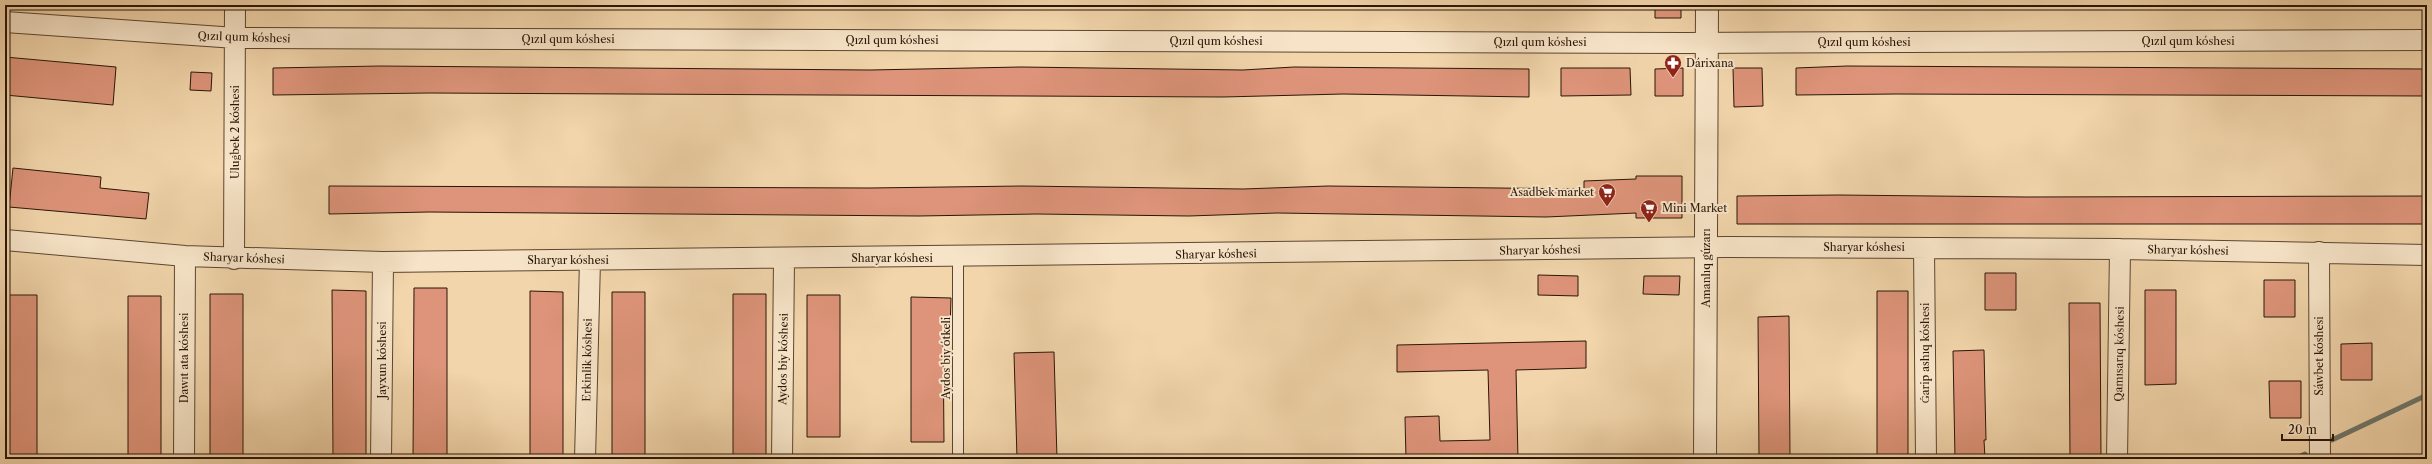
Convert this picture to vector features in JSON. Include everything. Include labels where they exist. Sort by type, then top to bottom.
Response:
[{"type":"street","name":"Uluǵbek 2 kóshesi","points":[[234,259],[235,5]]},
{"type":"street","name":"Amanlıq gúzarı","points":[[1705,459],[1707,5]]},
{"type":"street","name":"Qızıl qum kóshesi","points":[[5,22],[236,38],[1708,43],[2427,40]]},
{"type":"street","name":"Sharyar kóshesi","points":[[5,240],[234,259],[383,262],[1706,248],[2120,249],[2427,255]]},
{"type":"street","name":"Ǵarip ashıq kóshesi","points":[[1924,248],[1926,459]]},
{"type":"street","name":"Qamısarıq kóshesi","points":[[2117,459],[2120,249]]},
{"type":"street","name":"Sáwbet kóshesi","points":[[2318,252],[2320,459]]},
{"type":"street","name":"Dawıt ata kóshesi","points":[[184,459],[185,256]]},
{"type":"street","name":"Aydos biy kóshesi","points":[[782,459],[784,258]]},
{"type":"street","name":"Erkinlik kóshesi","points":[[585,459],[590,260]]},
{"type":"street","name":"Jayxun kóshesi","points":[[381,459],[383,262]]},
{"type":"lane","name":"Aydos biy ótkeli","points":[[958,257],[958,459]]},
{"type":"building","points":[[1655,5],[1681,5],[1681,18],[1655,18]]},
{"type":"building","points":[[5,57],[116,67],[113,105],[5,95]]},
{"type":"building","points":[[380,66],[870,70],[1021,67],[1243,70],[1294,67],[1529,69],[1529,97],[1343,94],[1223,97],[429,93],[273,95],[273,68]]},
{"type":"building","points":[[1847,66],[2427,69],[2427,96],[1796,95],[1796,68]]},
{"type":"building","points":[[1561,68],[1630,68],[1631,95],[1561,96]]},
{"type":"building","points":[[1683,68],[1683,96],[1655,96],[1655,69]]},
{"type":"building","points":[[1733,68],[1762,68],[1763,106],[1734,107]]},
{"type":"building","points":[[191,72],[212,73],[211,91],[190,90]]},
{"type":"building","points":[[13,168],[101,177],[100,188],[149,193],[146,219],[9,207]]},
{"type":"building","points":[[1636,176],[1682,176],[1682,218],[1636,218],[1636,213],[1546,217],[1277,213],[1189,216],[1037,214],[919,216],[429,212],[329,214],[329,186],[870,188],[1022,186],[1243,189],[1328,186],[1584,189],[1584,181],[1636,179]]},
{"type":"building","points":[[1839,195],[2026,197],[2427,196],[2427,224],[1737,224],[1737,196]]},
{"type":"building","points":[[1985,273],[2016,273],[2016,310],[1985,310]]},
{"type":"building","points":[[1538,275],[1578,276],[1578,296],[1538,295]]},
{"type":"building","points":[[1644,276],[1680,276],[1679,295],[1643,294]]},
{"type":"building","points":[[2264,280],[2295,280],[2295,317],[2264,317]]},
{"type":"building","points":[[414,288],[447,288],[447,459],[413,459]]},
{"type":"building","points":[[332,290],[366,291],[366,459],[333,459]]},
{"type":"building","points":[[2145,290],[2176,290],[2176,384],[2145,385]]},
{"type":"building","points":[[530,291],[563,292],[563,459],[530,459]]},
{"type":"building","points":[[1877,291],[1908,291],[1908,459],[1877,459]]},
{"type":"building","points":[[612,292],[645,292],[645,459],[612,459]]},
{"type":"building","points":[[210,294],[243,294],[243,459],[210,459]]},
{"type":"building","points":[[733,294],[766,294],[766,459],[733,459]]},
{"type":"building","points":[[5,295],[37,295],[37,459],[5,459]]},
{"type":"building","points":[[807,295],[840,295],[840,437],[807,437]]},
{"type":"building","points":[[128,296],[161,296],[161,459],[128,459]]},
{"type":"building","points":[[911,297],[951,298],[950,330],[943,329],[944,442],[911,442]]},
{"type":"building","points":[[2069,303],[2100,303],[2101,459],[2070,459]]},
{"type":"building","points":[[1789,316],[1790,459],[1759,459],[1758,317]]},
{"type":"building","points":[[1586,341],[1586,368],[1516,370],[1518,459],[1490,459],[1490,457],[1406,459],[1405,417],[1439,416],[1440,441],[1490,440],[1488,370],[1397,372],[1397,345]]},
{"type":"building","points":[[2372,343],[2372,380],[2341,380],[2341,344]]},
{"type":"building","points":[[1984,350],[1985,459],[1955,459],[1953,351]]},
{"type":"building","points":[[1054,352],[1057,459],[1017,459],[1014,353]]},
{"type":"building","points":[[2269,381],[2301,381],[2301,418],[2270,418]]},
{"type":"waterway","points":[[2332,440],[2427,395]]},
{"type":"waterway","points":[[2294,459],[2305,454]]},
{"type":"place","name":"Dárixana","points":[[1673,78]]},
{"type":"place","name":"Asadbek market","points":[[1607,207]]},
{"type":"place","name":"Mini Market","points":[[1649,223]]}]
